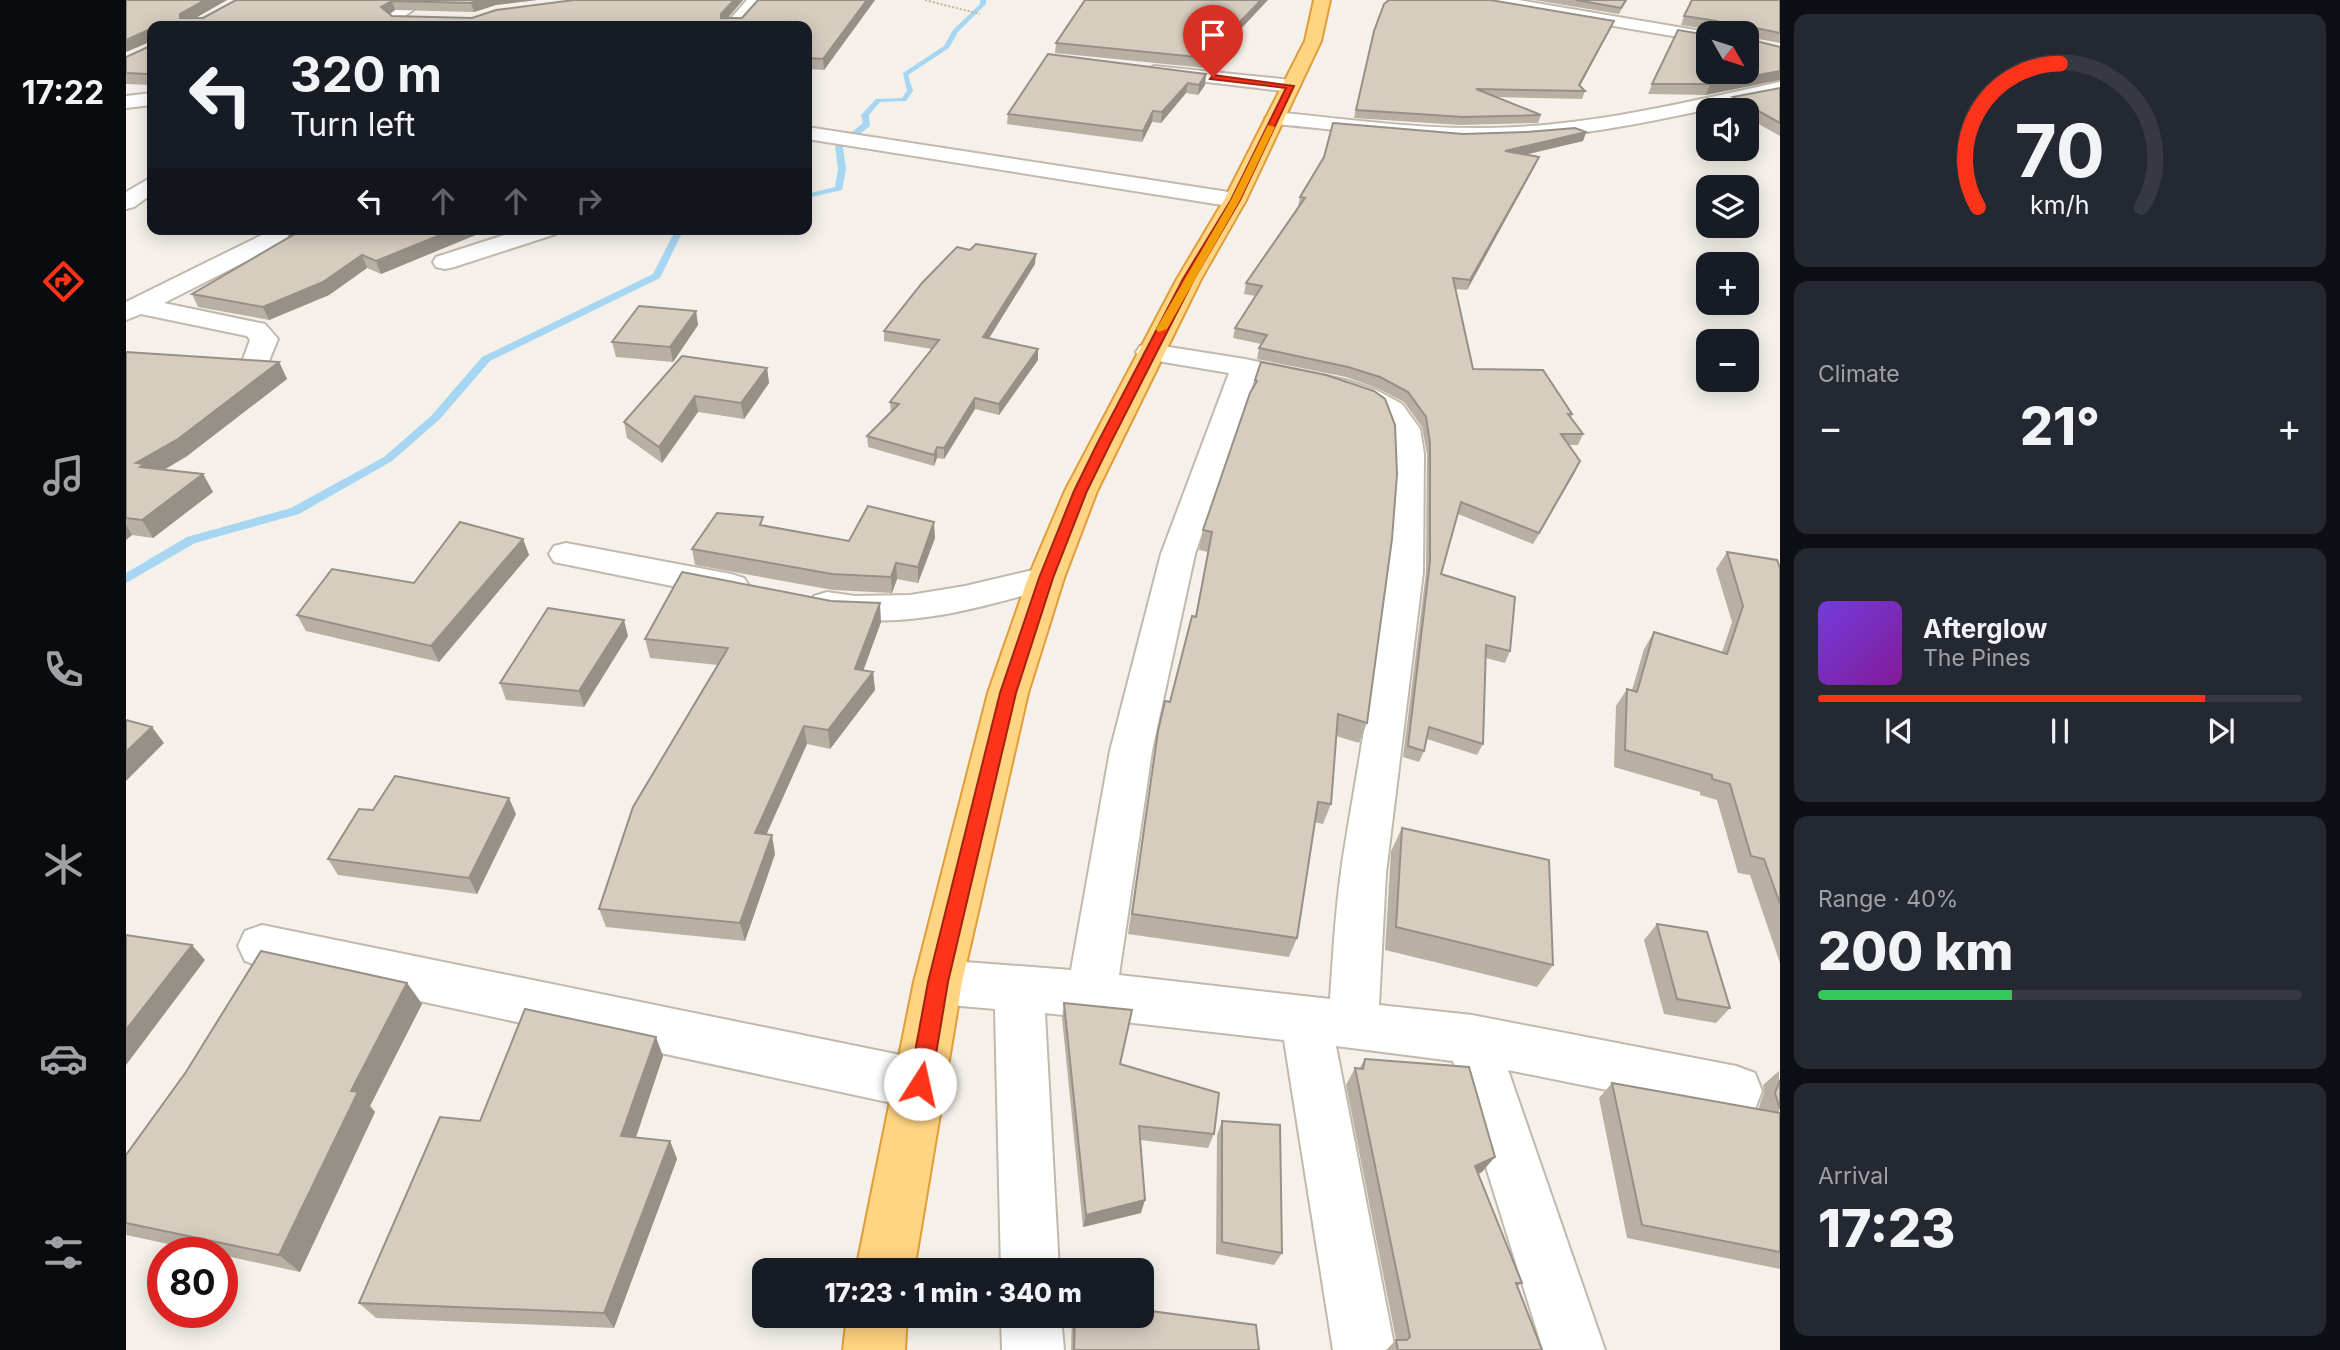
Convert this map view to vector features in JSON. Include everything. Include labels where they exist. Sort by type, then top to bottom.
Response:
[{"type":"highway","points":[[887,1258],[938,982],[1008,693],[1046,578],[1081,491],[1150,352],[1235,200],[1313,41],[1322,0]]},
{"type":"highway","points":[[874,1350],[876,1328]]},
{"type":"street","points":[[389,21],[419,0]]},
{"type":"street","points":[[737,21],[756,0]]},
{"type":"street","points":[[1490,0],[1696,35]]},
{"type":"street","points":[[399,21],[420,19]]},
{"type":"street","points":[[1139,69],[1433,132],[1487,134],[1591,125],[1780,88]]},
{"type":"street","points":[[126,102],[147,100]]},
{"type":"street","points":[[812,134],[1235,200]]},
{"type":"street","points":[[126,202],[147,187]]},
{"type":"street","points":[[132,309],[281,235]]},
{"type":"street","points":[[444,262],[529,235]]},
{"type":"street","points":[[132,309],[256,330],[264,339],[256,362]]},
{"type":"street","points":[[1150,352],[1245,367],[1335,386],[1366,396],[1392,410],[1405,429],[1409,454],[1406,572],[1363,873],[1329,1022],[1364,1350]]},
{"type":"street","points":[[1091,994],[1130,751],[1175,567],[1245,367]]},
{"type":"street","points":[[566,554],[833,605],[907,608],[967,598],[1046,578]]},
{"type":"street","points":[[262,946],[920,1084]]},
{"type":"street","points":[[938,982],[1091,994],[1472,1039],[1736,1091]]},
{"type":"street","points":[[1019,989],[1030,1258]]},
{"type":"street","points":[[1472,1039],[1574,1350]]},
{"type":"street","points":[[1032,1328],[1033,1350]]},
{"type":"path","points":[[925,0],[979,14]]},
{"type":"building","points":[[126,0],[205,0],[180,14],[180,18],[203,18],[236,0],[479,0],[471,3],[392,1],[381,7],[392,16],[472,18],[496,10],[574,0],[734,0],[721,14],[721,18],[742,18],[758,0],[867,0],[823,59],[812,58],[812,21],[147,21],[147,30],[126,40]]},
{"type":"building","points":[[1085,0],[1261,0],[1237,25],[1217,59],[1056,43]]},
{"type":"building","points":[[1389,0],[1490,0],[1614,21],[1579,85],[1585,91],[1476,89],[1541,115],[1463,117],[1356,110],[1374,31],[1384,4]]},
{"type":"building","points":[[1576,0],[1626,0],[1621,8]]},
{"type":"building","points":[[1692,0],[1780,0],[1780,33],[1759,29],[1759,21],[1717,21],[1684,16]]},
{"type":"building","points":[[1678,30],[1696,33],[1696,84],[1652,84]]},
{"type":"building","points":[[1759,42],[1780,47],[1780,71],[1759,75]]},
{"type":"building","points":[[147,47],[147,74],[126,73],[126,57]]},
{"type":"building","points":[[1048,54],[1206,74],[1199,85],[1188,83],[1162,112],[1153,111],[1143,131],[1008,114]]},
{"type":"building","points":[[1780,88],[1780,123],[1759,111],[1759,98],[1733,97]]},
{"type":"building","points":[[1333,123],[1463,134],[1575,128],[1586,132],[1505,151],[1539,157],[1470,280],[1453,278],[1473,369],[1543,370],[1572,414],[1568,414],[1583,434],[1561,434],[1580,461],[1539,533],[1461,502],[1441,574],[1515,597],[1510,651],[1486,645],[1483,744],[1429,727],[1424,751],[1408,746],[1430,561],[1430,443],[1426,417],[1408,392],[1380,377],[1348,367],[1259,348],[1267,335],[1235,328],[1262,286],[1246,283],[1305,198],[1300,197],[1324,157]]},
{"type":"building","points":[[293,235],[440,235],[376,261],[362,255],[323,282],[263,307],[192,294]]},
{"type":"building","points":[[976,244],[1036,254],[983,337],[1038,349],[999,404],[975,398],[944,448],[937,447],[934,455],[867,436],[899,404],[890,402],[939,340],[884,331],[922,283],[957,247],[970,250]]},
{"type":"building","points":[[639,306],[696,311],[670,347],[612,342]]},
{"type":"building","points":[[126,352],[279,362],[178,439],[136,463],[144,464],[140,467],[203,474],[142,520],[126,518]]},
{"type":"building","points":[[682,356],[767,368],[741,403],[695,396],[659,447],[624,422]]},
{"type":"building","points":[[1261,362],[1326,375],[1374,391],[1385,399],[1395,425],[1397,474],[1392,539],[1367,723],[1338,714],[1331,804],[1318,802],[1297,938],[1132,914],[1158,731],[1165,701],[1170,702],[1192,616],[1196,617],[1212,532],[1203,530],[1250,393],[1257,381],[1255,380]]},
{"type":"building","points":[[868,506],[934,522],[918,567],[896,563],[891,577],[832,574],[692,549],[717,513],[763,517],[760,525],[849,541]]},
{"type":"building","points":[[460,522],[523,539],[431,646],[297,615],[332,569],[414,583]]},
{"type":"building","points":[[1727,552],[1777,560],[1780,568],[1780,904],[1764,859],[1751,856],[1730,784],[1712,779],[1712,775],[1625,750],[1627,689],[1637,692],[1654,632],[1727,654],[1743,606]]},
{"type":"building","points":[[682,572],[831,601],[880,603],[855,669],[873,672],[828,730],[804,726],[755,833],[772,835],[740,923],[599,909],[633,807],[728,648],[645,639]]},
{"type":"building","points":[[548,608],[624,620],[579,691],[500,683]]},
{"type":"building","points":[[126,720],[152,727],[126,752]]},
{"type":"building","points":[[395,776],[509,798],[469,878],[328,859],[359,809],[373,810]]},
{"type":"building","points":[[1402,828],[1549,860],[1553,965],[1396,927]]},
{"type":"building","points":[[1657,924],[1707,932],[1730,1008],[1677,999]]},
{"type":"building","points":[[126,935],[192,945],[126,1030]]},
{"type":"building","points":[[261,951],[407,983],[351,1091],[358,1092],[279,1255],[238,1246],[238,1237],[193,1237],[126,1223],[126,1155],[186,1072]]},
{"type":"building","points":[[1064,1003],[1132,1010],[1120,1064],[1219,1093],[1214,1134],[1139,1126],[1145,1200],[1086,1215]]},
{"type":"building","points":[[525,1009],[656,1037],[621,1136],[670,1141],[604,1313],[359,1303],[440,1117],[480,1121]]},
{"type":"building","points":[[1365,1059],[1469,1067],[1495,1157],[1475,1166],[1522,1283],[1516,1283],[1542,1350],[1398,1350],[1396,1340],[1407,1340],[1410,1337],[1355,1068],[1363,1069]]},
{"type":"building","points":[[1780,1080],[1780,1109],[1775,1093]]},
{"type":"building","points":[[1612,1083],[1780,1113],[1780,1252],[1642,1225]]},
{"type":"building","points":[[1222,1121],[1280,1125],[1282,1253],[1222,1242]]},
{"type":"building","points":[[1154,1311],[1256,1325],[1259,1350],[1074,1350],[1075,1328],[1154,1328]]},
{"type":"waterway","points":[[812,195],[839,188],[842,169],[839,146],[867,124],[865,115],[878,100],[904,100],[910,91],[905,74],[947,47],[955,31],[983,4],[983,0]]},
{"type":"waterway","points":[[126,579],[191,540],[295,511],[388,459],[435,418],[486,359],[657,276],[677,235]]},
{"type":"slow traffic","points":[[1162,329],[1235,200],[1271,127]]},
{"type":"route","points":[[920,1084],[938,982],[1008,693],[1046,578],[1081,491],[1104,444],[1189,279],[1235,200],[1291,86],[1213,77]]}]
